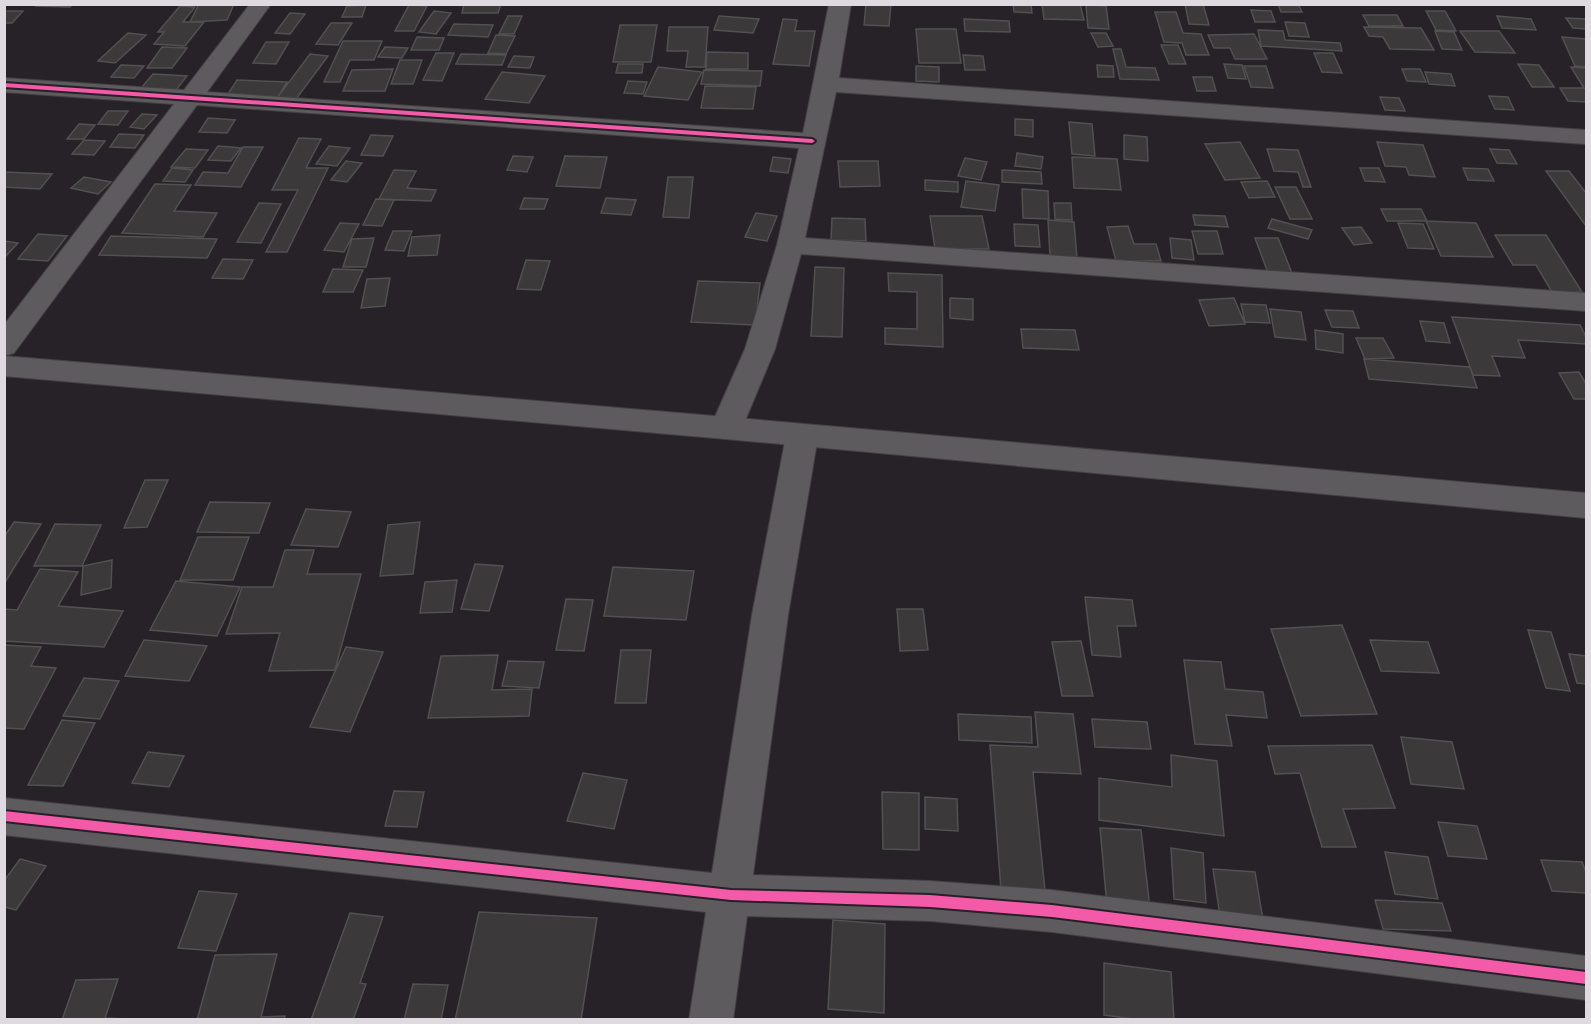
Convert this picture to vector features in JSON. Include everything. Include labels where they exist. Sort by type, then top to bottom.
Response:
[{"type":"main road","points":[[4,366],[726,428],[1587,506]]},
{"type":"street","points":[[4,346],[261,4]]},
{"type":"street","points":[[726,428],[760,349],[790,245],[826,84],[840,4]]},
{"type":"street","points":[[826,84],[1587,136]]},
{"type":"street","points":[[4,85],[812,141]]},
{"type":"street","points":[[790,245],[1587,302]]},
{"type":"street","points":[[711,1020],[770,615],[802,436]]},
{"type":"street","points":[[4,816],[731,895],[930,901],[1052,911],[1587,978]]},
{"type":"building","points":[[37,4],[73,4],[70,7],[36,6]]},
{"type":"building","points":[[199,4],[234,4],[227,20],[190,22]]},
{"type":"building","points":[[464,4],[501,4],[498,13],[462,13]]},
{"type":"building","points":[[866,4],[891,4],[889,26],[864,25]]},
{"type":"building","points":[[1013,4],[1031,4],[1032,13],[1014,12]]},
{"type":"building","points":[[1042,4],[1080,4],[1084,20],[1044,19]]},
{"type":"building","points":[[1185,4],[1203,4],[1209,25],[1189,24]]},
{"type":"building","points":[[1278,4],[1298,4],[1302,12],[1281,12]]},
{"type":"building","points":[[366,5],[362,17],[342,17],[347,6]]},
{"type":"building","points":[[409,5],[427,6],[414,31],[395,31]]},
{"type":"building","points":[[1086,5],[1106,6],[1109,29],[1088,28]]},
{"type":"building","points":[[180,6],[195,7],[183,22],[204,22],[185,46],[154,44],[164,32],[158,32]]},
{"type":"building","points":[[1251,10],[1271,11],[1275,22],[1255,22]]},
{"type":"building","points":[[4,11],[23,11],[12,23],[4,23]]},
{"type":"building","points":[[434,11],[451,13],[436,34],[419,32]]},
{"type":"building","points":[[1426,11],[1445,11],[1456,31],[1436,30]]},
{"type":"building","points":[[1155,12],[1176,12],[1183,33],[1201,34],[1209,55],[1186,55],[1182,43],[1164,42]]},
{"type":"building","points":[[290,13],[305,14],[290,34],[275,33]]},
{"type":"building","points":[[1363,15],[1397,15],[1403,26],[1369,26]]},
{"type":"building","points":[[508,16],[522,16],[514,34],[499,34]]},
{"type":"building","points":[[719,16],[759,19],[753,33],[714,30]]},
{"type":"building","points":[[1497,16],[1531,19],[1536,30],[1502,28]]},
{"type":"building","points":[[1566,18],[1586,19],[1586,29],[1573,28]]},
{"type":"building","points":[[783,19],[797,20],[795,31],[815,31],[809,66],[773,64]]},
{"type":"building","points":[[964,19],[1009,21],[1010,32],[965,31]]},
{"type":"building","points":[[1285,22],[1305,23],[1309,37],[1289,36]]},
{"type":"building","points":[[331,23],[352,23],[338,45],[316,44]]},
{"type":"building","points":[[454,24],[493,25],[488,37],[448,35]]},
{"type":"building","points":[[620,25],[657,25],[651,62],[613,62]]},
{"type":"building","points":[[669,27],[708,27],[705,67],[686,67],[688,51],[667,51]]},
{"type":"building","points":[[1364,27],[1421,28],[1434,50],[1390,49],[1383,37],[1369,36]]},
{"type":"building","points":[[916,29],[956,29],[961,63],[919,63]]},
{"type":"building","points":[[1258,30],[1283,31],[1285,40],[1340,43],[1342,51],[1261,46]]},
{"type":"building","points":[[1435,31],[1454,32],[1462,50],[1442,49]]},
{"type":"building","points":[[1460,31],[1499,31],[1515,53],[1475,52]]},
{"type":"building","points":[[128,33],[146,35],[115,63],[98,61]]},
{"type":"building","points":[[1091,33],[1106,33],[1113,46],[1098,47]]},
{"type":"building","points":[[1254,34],[1267,59],[1235,59],[1230,48],[1214,48],[1208,35]]},
{"type":"building","points":[[496,35],[515,36],[506,54],[488,53]]},
{"type":"building","points":[[417,37],[444,38],[439,50],[411,50]]},
{"type":"building","points":[[1562,37],[1586,39],[1586,67],[1575,66]]},
{"type":"building","points":[[343,41],[382,41],[374,60],[350,60],[340,82],[324,82]]},
{"type":"building","points":[[266,42],[289,42],[276,64],[253,63]]},
{"type":"building","points":[[1161,45],[1178,45],[1186,64],[1169,64]]},
{"type":"building","points":[[162,47],[187,48],[172,68],[147,68]]},
{"type":"building","points":[[385,47],[408,48],[402,58],[378,57]]},
{"type":"building","points":[[1113,49],[1121,49],[1126,67],[1155,68],[1159,80],[1120,79]]},
{"type":"building","points":[[707,52],[748,53],[748,69],[706,69]]},
{"type":"building","points":[[436,53],[454,53],[442,81],[423,80]]},
{"type":"building","points":[[1314,53],[1333,53],[1342,73],[1322,72]]},
{"type":"building","points":[[310,54],[328,56],[296,99],[277,98]]},
{"type":"building","points":[[461,54],[506,55],[502,65],[456,64]]},
{"type":"building","points":[[963,55],[983,56],[985,70],[965,70]]},
{"type":"building","points":[[514,56],[534,57],[530,68],[508,67]]},
{"type":"building","points":[[400,60],[422,60],[413,84],[391,84]]},
{"type":"building","points":[[618,64],[643,64],[642,73],[616,73]]},
{"type":"building","points":[[1224,64],[1242,65],[1246,79],[1228,78]]},
{"type":"building","points":[[1518,64],[1539,65],[1554,87],[1532,87]]},
{"type":"building","points":[[121,65],[144,66],[134,78],[111,77]]},
{"type":"building","points":[[1097,65],[1113,66],[1114,77],[1098,77]]},
{"type":"building","points":[[916,66],[939,67],[939,82],[916,81]]},
{"type":"building","points":[[1244,66],[1266,66],[1273,88],[1251,87]]},
{"type":"building","points":[[658,67],[702,72],[688,100],[644,96]]},
{"type":"building","points":[[1571,67],[1586,68],[1586,102],[1568,101],[1560,88],[1584,88]]},
{"type":"building","points":[[393,69],[385,91],[343,91],[352,70]]},
{"type":"building","points":[[1402,69],[1420,69],[1426,82],[1407,81]]},
{"type":"building","points":[[704,70],[762,71],[760,86],[701,84]]},
{"type":"building","points":[[502,72],[545,76],[529,103],[485,99]]},
{"type":"building","points":[[1425,72],[1451,74],[1455,86],[1429,84]]},
{"type":"building","points":[[153,74],[187,76],[176,90],[141,88]]},
{"type":"building","points":[[1193,77],[1212,77],[1216,91],[1197,91]]},
{"type":"building","points":[[237,80],[287,82],[278,97],[228,94]]},
{"type":"building","points":[[628,81],[647,82],[643,94],[624,93]]},
{"type":"building","points":[[705,86],[756,87],[753,109],[701,108]]},
{"type":"building","points":[[1489,96],[1508,97],[1514,110],[1495,109]]},
{"type":"building","points":[[1380,97],[1399,98],[1405,111],[1385,110]]},
{"type":"building","points":[[108,111],[128,111],[118,125],[98,124]]},
{"type":"building","points":[[142,114],[157,115],[144,129],[130,127]]},
{"type":"building","points":[[208,118],[235,120],[227,133],[199,132]]},
{"type":"building","points":[[1015,119],[1033,120],[1033,137],[1015,135]]},
{"type":"building","points":[[1069,122],[1092,124],[1095,156],[1072,154]]},
{"type":"building","points":[[79,124],[95,125],[84,139],[67,139]]},
{"type":"building","points":[[119,134],[144,135],[135,148],[110,147]]},
{"type":"building","points":[[371,135],[393,136],[383,156],[361,155]]},
{"type":"building","points":[[1124,135],[1147,137],[1148,161],[1124,159]]},
{"type":"building","points":[[299,138],[321,139],[306,168],[328,168],[287,252],[266,252],[298,190],[272,190]]},
{"type":"building","points":[[84,140],[105,141],[94,155],[72,154]]},
{"type":"building","points":[[1240,142],[1260,178],[1225,180],[1205,144]]},
{"type":"building","points":[[1377,142],[1423,145],[1435,177],[1409,175],[1406,167],[1385,166]]},
{"type":"building","points":[[218,146],[241,148],[231,161],[208,160]]},
{"type":"building","points":[[329,146],[350,148],[337,166],[316,164]]},
{"type":"building","points":[[243,147],[263,147],[241,187],[195,185],[203,172],[228,173]]},
{"type":"building","points":[[186,149],[208,150],[195,168],[171,167]]},
{"type":"building","points":[[1267,149],[1298,150],[1311,187],[1303,187],[1298,172],[1274,171]]},
{"type":"building","points":[[1490,149],[1509,150],[1517,164],[1497,163]]},
{"type":"building","points":[[1017,153],[1043,157],[1041,169],[1015,166]]},
{"type":"building","points":[[513,156],[533,157],[527,172],[507,170]]},
{"type":"building","points":[[565,156],[607,157],[600,188],[556,186]]},
{"type":"building","points":[[773,157],[791,159],[788,173],[770,171]]},
{"type":"building","points":[[1072,157],[1117,159],[1121,190],[1074,188]]},
{"type":"building","points":[[965,158],[987,162],[981,180],[958,176]]},
{"type":"building","points":[[346,161],[362,163],[347,182],[331,180]]},
{"type":"building","points":[[838,161],[878,161],[880,186],[840,187]]},
{"type":"building","points":[[172,168],[193,170],[185,182],[163,181]]},
{"type":"building","points":[[1360,168],[1379,168],[1385,182],[1365,181]]},
{"type":"building","points":[[1463,168],[1488,169],[1494,181],[1468,180]]},
{"type":"building","points":[[394,170],[416,171],[407,188],[436,190],[431,201],[379,199]]},
{"type":"building","points":[[1002,170],[1041,172],[1042,184],[1002,182]]},
{"type":"building","points":[[1546,171],[1569,171],[1586,193],[1586,226]]},
{"type":"building","points":[[4,172],[52,174],[40,189],[4,187]]},
{"type":"building","points":[[84,177],[111,182],[98,194],[71,188]]},
{"type":"building","points":[[668,177],[693,177],[689,218],[663,217]]},
{"type":"building","points":[[925,180],[958,182],[958,192],[925,190]]},
{"type":"building","points":[[966,181],[999,185],[995,211],[961,207]]},
{"type":"building","points":[[1267,181],[1275,197],[1249,198],[1241,182]]},
{"type":"building","points":[[155,184],[191,185],[174,211],[217,213],[203,237],[122,233]]},
{"type":"building","points":[[1275,187],[1296,187],[1312,219],[1290,219]]},
{"type":"building","points":[[1022,189],[1048,191],[1049,219],[1023,218]]},
{"type":"building","points":[[524,198],[548,199],[544,209],[520,209]]},
{"type":"building","points":[[606,198],[636,200],[631,215],[601,213]]},
{"type":"building","points":[[376,199],[394,200],[382,226],[363,225]]},
{"type":"building","points":[[259,203],[281,204],[261,243],[237,242]]},
{"type":"building","points":[[1054,203],[1071,203],[1072,220],[1055,219]]},
{"type":"building","points":[[1381,209],[1421,209],[1427,221],[1387,221]]},
{"type":"building","points":[[756,213],[777,216],[767,241],[745,237]]},
{"type":"building","points":[[1193,215],[1225,216],[1228,227],[1195,225]]},
{"type":"building","points":[[930,216],[982,216],[989,249],[935,249]]},
{"type":"building","points":[[832,218],[865,219],[866,241],[831,240]]},
{"type":"building","points":[[1272,219],[1312,230],[1308,239],[1268,228]]},
{"type":"building","points":[[1048,220],[1074,222],[1077,258],[1050,256]]},
{"type":"building","points":[[1426,221],[1476,223],[1493,257],[1441,256]]},
{"type":"building","points":[[340,223],[359,224],[344,252],[324,250]]},
{"type":"building","points":[[1398,223],[1423,224],[1434,249],[1408,248]]},
{"type":"building","points":[[1014,224],[1038,225],[1040,247],[1015,246]]},
{"type":"building","points":[[1128,226],[1134,244],[1156,244],[1161,261],[1116,261],[1107,227]]},
{"type":"building","points":[[1361,227],[1372,243],[1354,245],[1342,228]]},
{"type":"building","points":[[393,231],[412,231],[404,251],[385,250]]},
{"type":"building","points":[[1192,231],[1217,231],[1223,254],[1198,254]]},
{"type":"building","points":[[38,234],[67,236],[48,261],[18,259]]},
{"type":"building","points":[[440,235],[437,255],[408,256],[412,237]]},
{"type":"building","points":[[1495,235],[1546,235],[1582,292],[1552,292],[1536,265],[1513,265]]},
{"type":"building","points":[[111,236],[217,239],[207,258],[99,255]]},
{"type":"building","points":[[374,238],[366,267],[343,267],[352,239]]},
{"type":"building","points":[[1170,238],[1191,240],[1194,260],[1172,258]]},
{"type":"building","points":[[1255,238],[1278,238],[1292,273],[1268,273]]},
{"type":"building","points":[[4,241],[18,243],[4,258]]},
{"type":"building","points":[[223,259],[253,260],[243,279],[212,278]]},
{"type":"building","points":[[526,260],[550,261],[541,290],[517,289]]},
{"type":"building","points":[[815,267],[844,268],[842,337],[811,336]]},
{"type":"building","points":[[333,269],[363,270],[353,292],[323,292]]},
{"type":"building","points":[[888,273],[942,275],[943,347],[885,344],[885,328],[917,329],[917,292],[889,291]]},
{"type":"building","points":[[390,278],[385,306],[361,308],[367,279]]},
{"type":"building","points":[[698,281],[760,283],[755,325],[691,322]]},
{"type":"building","points":[[950,298],[973,299],[973,320],[950,318]]},
{"type":"building","points":[[1234,298],[1245,324],[1209,326],[1199,300]]},
{"type":"building","points":[[1241,304],[1266,305],[1270,323],[1245,322]]},
{"type":"building","points":[[1270,309],[1301,312],[1306,340],[1275,337]]},
{"type":"building","points":[[1325,310],[1353,311],[1359,328],[1332,327]]},
{"type":"building","points":[[1452,317],[1580,325],[1586,337],[1586,344],[1518,340],[1525,358],[1492,356],[1500,376],[1473,375]]},
{"type":"building","points":[[1420,321],[1444,323],[1450,343],[1426,341]]},
{"type":"building","points":[[1021,329],[1075,330],[1079,350],[1023,348]]},
{"type":"building","points":[[1315,330],[1343,334],[1343,353],[1316,349]]},
{"type":"building","points":[[1356,338],[1383,338],[1394,358],[1365,359]]},
{"type":"building","points":[[1364,359],[1470,367],[1477,388],[1369,379]]},
{"type":"building","points":[[1579,372],[1586,384],[1586,399],[1574,399],[1559,373]]},
{"type":"building","points":[[145,480],[168,480],[147,527],[124,528]]},
{"type":"building","points":[[210,502],[270,503],[259,533],[197,532]]},
{"type":"building","points":[[306,509],[351,512],[338,547],[291,545]]},
{"type":"building","points":[[14,522],[41,524],[4,584],[4,537]]},
{"type":"building","points":[[420,522],[413,574],[380,576],[388,525]]},
{"type":"building","points":[[55,524],[101,525],[82,566],[34,566]]},
{"type":"building","points":[[198,537],[249,537],[233,580],[180,580]]},
{"type":"building","points":[[285,550],[314,550],[307,574],[361,574],[335,670],[269,671],[280,633],[226,634],[242,587],[273,587]]},
{"type":"building","points":[[112,560],[111,588],[81,595],[83,566]]},
{"type":"building","points":[[475,564],[503,566],[489,611],[461,609]]},
{"type":"building","points":[[613,567],[694,571],[686,620],[604,616]]},
{"type":"building","points":[[40,569],[78,572],[58,606],[123,611],[104,647],[4,641],[4,609],[17,610]]},
{"type":"building","points":[[457,580],[452,612],[420,613],[425,582]]},
{"type":"building","points":[[176,581],[240,587],[217,636],[150,630]]},
{"type":"building","points":[[1085,597],[1132,600],[1136,626],[1117,626],[1121,657],[1092,655]]},
{"type":"building","points":[[566,599],[593,600],[584,651],[556,650]]},
{"type":"building","points":[[897,609],[923,609],[928,650],[900,651]]},
{"type":"building","points":[[1342,625],[1377,714],[1301,716],[1271,629]]},
{"type":"building","points":[[1528,630],[1551,632],[1570,691],[1546,688]]},
{"type":"building","points":[[144,640],[207,646],[189,681],[125,676]]},
{"type":"building","points":[[1370,640],[1428,642],[1439,673],[1381,671]]},
{"type":"building","points":[[1081,641],[1093,696],[1062,696],[1052,642]]},
{"type":"building","points":[[4,645],[41,647],[31,666],[56,668],[24,729],[4,728]]},
{"type":"building","points":[[346,647],[383,652],[350,732],[310,727]]},
{"type":"building","points":[[621,650],[651,650],[646,703],[615,703]]},
{"type":"building","points":[[1569,654],[1586,656],[1586,684],[1577,683]]},
{"type":"building","points":[[498,655],[492,690],[532,689],[529,716],[428,718],[441,656]]},
{"type":"building","points":[[1184,660],[1221,662],[1225,689],[1263,692],[1267,718],[1226,715],[1232,746],[1195,744]]},
{"type":"building","points":[[508,661],[544,662],[539,688],[502,686]]},
{"type":"building","points":[[84,678],[119,681],[100,719],[63,716]]},
{"type":"building","points":[[1035,712],[1073,714],[1081,774],[1033,772],[1045,891],[1001,890],[990,745],[1038,747]]},
{"type":"building","points":[[958,714],[1031,717],[1032,743],[959,740]]},
{"type":"building","points":[[1092,719],[1147,722],[1151,749],[1095,747]]},
{"type":"building","points":[[62,720],[95,723],[63,786],[28,785]]},
{"type":"building","points":[[1401,737],[1452,742],[1464,789],[1411,784]]},
{"type":"building","points":[[1372,745],[1395,808],[1343,809],[1356,847],[1322,847],[1300,773],[1275,774],[1268,746]]},
{"type":"building","points":[[148,752],[184,756],[169,787],[132,783]]},
{"type":"building","points":[[1171,755],[1217,761],[1224,836],[1099,820],[1099,778],[1172,787]]},
{"type":"building","points":[[583,773],[627,780],[614,829],[567,821]]},
{"type":"building","points":[[394,791],[424,792],[417,827],[385,826]]},
{"type":"building","points":[[882,792],[919,793],[919,850],[883,849]]},
{"type":"building","points":[[925,797],[957,799],[958,831],[925,829]]},
{"type":"building","points":[[1438,822],[1477,826],[1487,859],[1448,856]]},
{"type":"building","points":[[1100,828],[1141,830],[1150,909],[1107,906]]},
{"type":"building","points":[[1171,848],[1203,853],[1206,903],[1174,899]]},
{"type":"building","points":[[1385,852],[1428,857],[1438,899],[1395,894]]},
{"type":"building","points":[[20,859],[46,866],[16,910],[4,907],[4,881]]},
{"type":"building","points":[[1541,860],[1582,862],[1586,872],[1586,893],[1552,891]]},
{"type":"building","points":[[1213,869],[1255,872],[1263,920],[1220,916]]},
{"type":"building","points":[[199,891],[237,894],[216,951],[178,948]]},
{"type":"building","points":[[1375,900],[1442,903],[1451,931],[1383,929]]},
{"type":"building","points":[[479,912],[597,918],[581,1020],[455,1020]]},
{"type":"building","points":[[350,913],[383,917],[360,983],[366,984],[353,1020],[311,1020]]},
{"type":"building","points":[[833,920],[885,924],[884,1013],[828,1009]]},
{"type":"building","points":[[277,954],[261,1017],[285,1016],[284,1020],[197,1020],[215,955]]},
{"type":"building","points":[[1104,963],[1171,972],[1174,1020],[1140,1020],[1104,1015]]},
{"type":"building","points":[[118,979],[105,1018],[149,1020],[62,1020],[76,980]]},
{"type":"building","points":[[413,984],[448,985],[441,1020],[404,1020]]},
{"type":"cycle path","points":[[4,85],[812,141]]},
{"type":"cycle path","points":[[4,816],[731,895],[930,901],[1052,911],[1586,978]]}]
